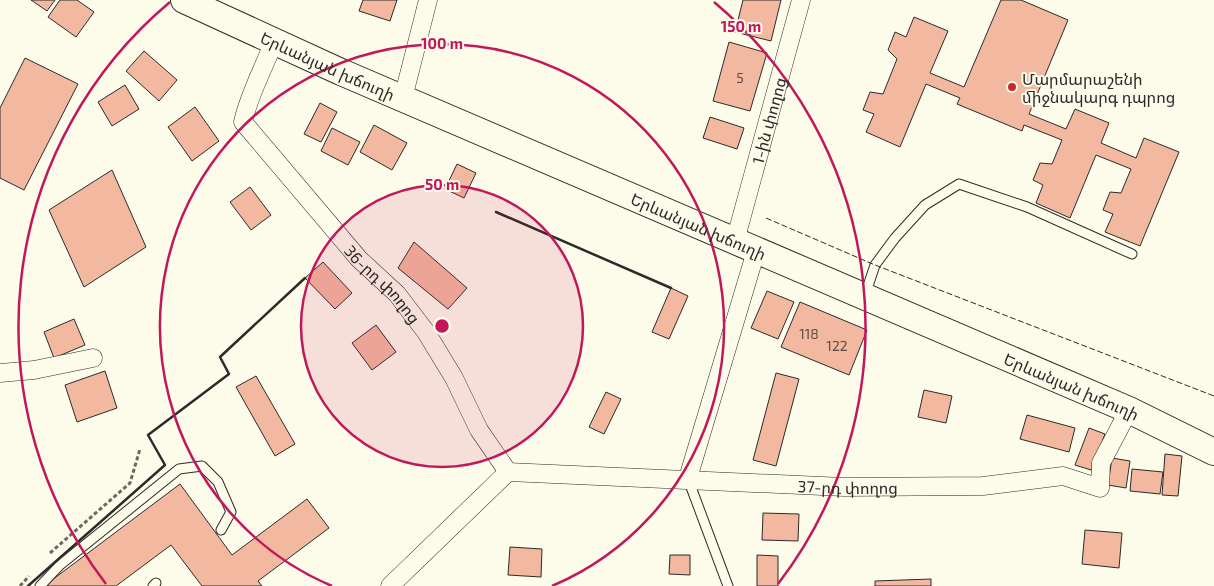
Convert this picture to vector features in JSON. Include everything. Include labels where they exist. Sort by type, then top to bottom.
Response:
[{"type":"main road","name":"Երևանյան խճուղի","points":[[184,0],[403,98],[1129,410],[1214,452]]},
{"type":"street","points":[[403,98],[428,0]]},
{"type":"street","name":"1-ին փողոց","points":[[688,478],[746,246],[801,0]]},
{"type":"street","name":"36-րդ փողոց","points":[[274,41],[263,70],[247,102],[243,122],[359,259],[397,294],[426,332],[454,378],[479,430],[508,472]]},
{"type":"street","points":[[0,373],[34,370],[93,358]]},
{"type":"street","name":"37-րդ փողոց","points":[[508,472],[844,486],[983,486],[1063,476],[1100,488],[1101,463],[1129,410]]},
{"type":"street","points":[[390,586],[508,472]]},
{"type":"lane","points":[[865,295],[875,265],[895,238],[925,205],[959,184],[1027,207],[1132,254]]},
{"type":"lane","points":[[40,586],[60,565],[179,470],[202,466],[218,482],[231,512],[221,530]]},
{"type":"lane","points":[[688,478],[728,586]]},
{"type":"path","points":[[47,556],[130,483],[140,449]]},
{"type":"path","points":[[20,586],[30,574]]},
{"type":"building","points":[[31,0],[55,0],[47,11]]},
{"type":"building","points":[[60,0],[77,0],[94,12],[76,37],[48,17]]},
{"type":"building","points":[[363,0],[397,0],[390,21],[359,11]]},
{"type":"building","points":[[743,0],[781,0],[771,41],[735,32]]},
{"type":"building","points":[[1001,0],[1021,0],[1068,20],[1029,114],[1066,129],[1075,109],[1109,123],[1101,143],[1136,158],[1144,138],[1179,152],[1140,246],[1105,232],[1113,214],[1103,210],[1110,192],[1121,193],[1131,169],[1096,155],[1070,218],[1036,203],[1043,185],[1033,180],[1040,163],[1052,164],[1062,140],[1024,125],[1022,131],[957,104],[960,98],[926,84],[900,147],[866,132],[874,114],[863,110],[870,92],[883,94],[897,59],[888,50],[895,32],[906,37],[914,17],[948,31],[930,73],[964,87]]},
{"type":"building","points":[[729,42],[767,53],[750,111],[713,101]]},
{"type":"building","points":[[144,51],[177,80],[159,101],[126,71]]},
{"type":"building","points":[[25,58],[78,84],[24,190],[0,178],[0,108]]},
{"type":"building","points":[[125,85],[139,109],[112,126],[98,102]]},
{"type":"building","points":[[320,103],[337,112],[321,142],[304,134]]},
{"type":"building","points":[[195,107],[219,141],[192,161],[168,127]]},
{"type":"building","points":[[710,117],[744,128],[737,149],[703,138]]},
{"type":"building","points":[[374,125],[407,143],[392,170],[360,152]]},
{"type":"building","points":[[332,128],[360,142],[348,165],[321,151]]},
{"type":"building","points":[[457,164],[476,173],[464,198],[445,189]]},
{"type":"building","points":[[112,170],[146,247],[84,287],[49,210]]},
{"type":"building","points":[[250,187],[271,215],[251,230],[230,202]]},
{"type":"building","points":[[414,242],[467,288],[448,309],[398,268]]},
{"type":"building","points":[[323,262],[352,293],[335,309],[305,278]]},
{"type":"building","points":[[671,288],[688,296],[669,339],[652,332]]},
{"type":"building","points":[[767,291],[794,302],[778,339],[751,328]]},
{"type":"building","points":[[800,302],[867,330],[849,375],[781,347]]},
{"type":"building","points":[[74,319],[85,345],[54,358],[44,332]]},
{"type":"building","points":[[376,325],[396,352],[372,370],[352,343]]},
{"type":"building","points":[[105,371],[117,408],[77,422],[65,385]]},
{"type":"building","points":[[776,373],[799,379],[776,466],[753,460]]},
{"type":"building","points":[[256,376],[295,444],[275,456],[236,387]]},
{"type":"building","points":[[924,390],[952,396],[946,423],[918,417]]},
{"type":"building","points":[[606,392],[621,399],[604,434],[589,427]]},
{"type":"building","points":[[1027,415],[1075,428],[1069,452],[1020,439]]},
{"type":"building","points":[[1089,428],[1105,434],[1091,470],[1075,465]]},
{"type":"building","points":[[1165,454],[1182,456],[1178,496],[1162,495]]},
{"type":"building","points":[[1112,458],[1130,461],[1126,488],[1108,485]]},
{"type":"building","points":[[1132,469],[1163,472],[1160,494],[1130,491]]},
{"type":"building","points":[[180,484],[232,555],[307,499],[329,528],[258,581],[262,586],[202,586],[171,545],[116,586],[44,586]]},
{"type":"building","points":[[763,513],[799,514],[798,541],[762,540]]},
{"type":"building","points":[[1085,530],[1122,533],[1119,568],[1082,564]]},
{"type":"building","points":[[510,547],[542,549],[541,577],[508,575]]},
{"type":"building","points":[[670,555],[690,555],[690,575],[669,574]]},
{"type":"building","points":[[757,555],[778,556],[778,586],[757,586]]},
{"type":"building","points":[[931,579],[931,586],[875,586],[875,581]]},
{"type":"fence","points":[[766,218],[875,265],[1214,396]]},
{"type":"wall","points":[[496,212],[671,288]]},
{"type":"wall","points":[[28,586],[165,465],[148,435],[229,374],[220,357],[305,278]]},
{"type":"place","name":"Մարմարաշենի միջնակարգ դպրոց","points":[[1012,87]]}]
